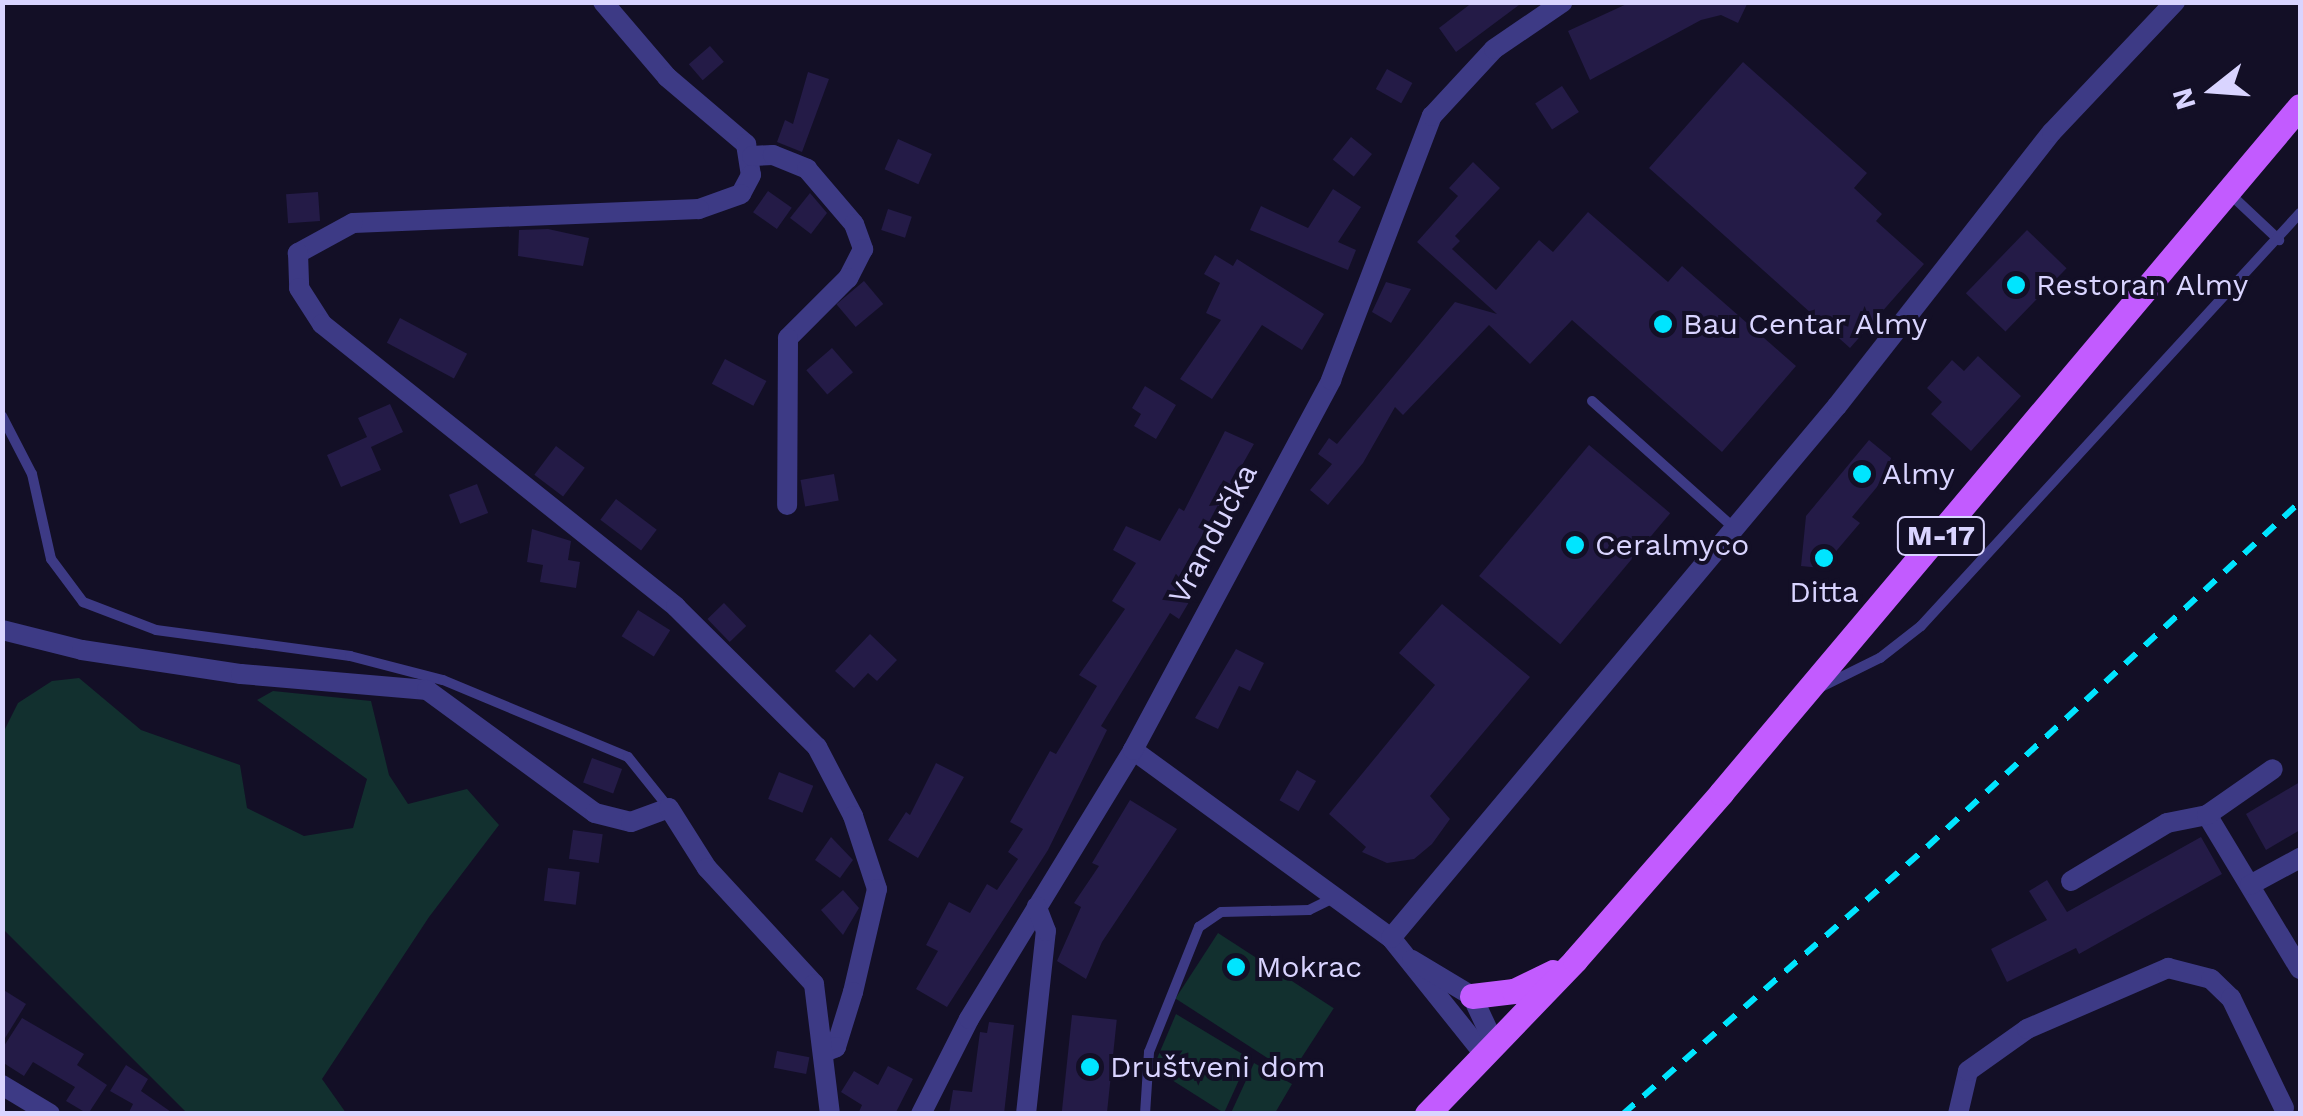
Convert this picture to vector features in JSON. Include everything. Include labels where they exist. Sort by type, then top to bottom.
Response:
[{"type":"main road","name":"M-17","points":[[1426,1114],[1575,960],[1806,694],[2300,106]]},
{"type":"main road","points":[[1472,996],[1514,991],[1575,960]]},
{"type":"street","points":[[603,2],[667,78],[752,156],[774,155],[807,169],[854,224],[863,249],[848,278],[788,338],[788,506]]},
{"type":"street","name":"Vrandučka","points":[[921,1114],[1038,906],[1133,750],[1332,380],[1432,116],[1494,49],[1564,2]]},
{"type":"street","points":[[1391,938],[1734,527],[2052,132],[2175,2]]},
{"type":"street","points":[[752,156],[740,194],[710,207],[352,223],[298,253],[299,288],[322,324],[676,607],[818,747],[853,816],[877,889],[853,992],[836,1047],[827,1051]]},
{"type":"street","points":[[2,630],[82,650],[241,674],[427,690],[596,813],[631,822],[669,808],[707,868],[814,984],[827,1051],[830,1114]]},
{"type":"street","points":[[1133,750],[1391,938],[1460,1032],[1488,1048]]},
{"type":"street","points":[[2071,881],[2167,823],[2206,816],[2273,769]]},
{"type":"street","points":[[2206,816],[2300,969]]},
{"type":"street","points":[[2250,884],[2300,858]]},
{"type":"street","points":[[1026,1114],[1046,931],[1038,906]]},
{"type":"street","points":[[1410,959],[1472,996],[1488,1048]]},
{"type":"street","points":[[1958,1114],[1968,1072],[2026,1029],[2168,968],[2211,978],[2231,998],[2285,1107]]},
{"type":"street","points":[[2,1084],[50,1114]]},
{"type":"lane","points":[[2228,193],[2279,240]]},
{"type":"lane","points":[[1806,694],[1880,658],[1921,626],[2300,213]]},
{"type":"lane","points":[[1592,401],[1734,527]]},
{"type":"lane","points":[[2,416],[32,474],[51,559],[83,602],[156,630],[350,656],[443,680],[628,757],[669,808]]},
{"type":"lane","points":[[1145,1114],[1149,1052],[1199,927],[1221,912],[1308,910],[1337,896]]},
{"type":"green space","points":[[79,678],[141,730],[240,765],[247,808],[304,836],[353,828],[367,779],[257,700],[273,691],[371,701],[389,775],[408,804],[467,789],[499,825],[429,917],[322,1079],[346,1113],[187,1113],[3,929],[3,733],[18,703],[52,681]]},
{"type":"green space","name":"Mokrac","points":[[1218,933],[1334,1008],[1291,1074],[1176,998]]},
{"type":"green space","name":"Mokrac","points":[[1176,1014],[1249,1058],[1224,1113],[1153,1068]]},
{"type":"green space","name":"Mokrac","points":[[1254,1063],[1292,1084],[1275,1113],[1231,1113]]},
{"type":"building","points":[[1473,2],[1523,2],[1456,52],[1439,28]]},
{"type":"building","points":[[1631,2],[1748,2],[1738,23],[1721,15],[1701,20],[1590,80],[1568,31]]},
{"type":"building","points":[[710,46],[724,62],[703,80],[689,64]]},
{"type":"building","points":[[1743,62],[1867,173],[1854,188],[1882,214],[1876,221],[1924,264],[1850,348],[1649,168]]},
{"type":"building","points":[[1387,69],[1412,83],[1401,103],[1376,89]]},
{"type":"building","points":[[808,72],[829,79],[802,152],[777,142],[785,120],[793,124]]},
{"type":"building","points":[[1562,86],[1579,112],[1552,129],[1535,103]]},
{"type":"building","points":[[1351,137],[1372,154],[1354,177],[1333,160]]},
{"type":"building","points":[[898,139],[932,154],[918,184],[885,169]]},
{"type":"building","name":"Bau Centar Almy","points":[[1473,162],[1500,188],[1455,236],[1460,241],[1452,249],[1496,290],[1539,240],[1553,252],[1588,212],[1668,282],[1682,266],[1796,366],[1722,452],[1572,320],[1530,364],[1489,325],[1403,415],[1395,407],[1363,463],[1328,505],[1310,490],[1332,464],[1318,454],[1329,438],[1337,444],[1455,302],[1497,314],[1417,242],[1458,196],[1449,188]]},
{"type":"building","points":[[1333,189],[1361,207],[1338,242],[1356,250],[1348,270],[1250,230],[1261,206],[1308,228]]},
{"type":"building","points":[[768,191],[792,208],[777,229],[753,212]]},
{"type":"building","points":[[318,192],[320,221],[288,223],[286,194]]},
{"type":"building","points":[[810,193],[827,213],[811,234],[790,218]]},
{"type":"building","points":[[888,209],[912,217],[905,238],[881,230]]},
{"type":"building","points":[[548,229],[589,238],[583,266],[518,256],[519,230]]},
{"type":"building","points":[[2027,230],[2067,268],[2005,332],[1966,293]]},
{"type":"building","points":[[1215,255],[1233,266],[1237,259],[1324,314],[1302,350],[1262,325],[1212,399],[1180,379],[1221,320],[1206,313],[1220,283],[1204,274]]},
{"type":"building","points":[[864,281],[883,304],[856,327],[836,304]]},
{"type":"building","points":[[1386,282],[1411,289],[1391,323],[1372,312]]},
{"type":"building","points":[[400,318],[467,354],[454,378],[387,343]]},
{"type":"building","points":[[832,348],[853,372],[827,394],[806,370]]},
{"type":"building","name":"Almy","points":[[1978,356],[2021,396],[1971,451],[1931,414],[1942,402],[1927,388],[1952,360],[1964,371]]},
{"type":"building","points":[[725,359],[766,381],[753,406],[712,384]]},
{"type":"building","points":[[1145,386],[1176,405],[1156,439],[1134,426],[1141,414],[1132,408]]},
{"type":"building","points":[[390,404],[403,432],[371,447],[381,470],[341,487],[327,455],[367,437],[358,418]]},
{"type":"building","points":[[1225,431],[1254,444],[1174,585],[1192,597],[1179,619],[1170,613],[1101,726],[1107,730],[1048,850],[947,1007],[916,989],[938,951],[926,945],[949,902],[970,913],[987,884],[997,890],[1018,859],[1008,852],[1023,829],[1010,822],[1050,751],[1056,754],[1097,686],[1079,675],[1125,609],[1112,601],[1136,563],[1113,550],[1126,526],[1160,541],[1179,508],[1184,511]]},
{"type":"building","points":[[1869,440],[1897,463],[1852,517],[1860,523],[1832,556],[1831,569],[1801,566],[1806,516]]},
{"type":"building","name":"Ceralmyco","points":[[1589,445],[1670,513],[1560,644],[1479,576]]},
{"type":"building","points":[[556,446],[585,468],[563,496],[534,475]]},
{"type":"building","points":[[834,474],[839,501],[805,506],[801,480]]},
{"type":"building","points":[[477,484],[488,513],[460,524],[449,495]]},
{"type":"building","points":[[616,499],[657,530],[641,550],[600,520]]},
{"type":"building","points":[[532,529],[571,541],[568,560],[580,562],[576,588],[540,582],[543,565],[527,562]]},
{"type":"building","points":[[724,603],[746,626],[730,642],[707,619]]},
{"type":"building","points":[[1442,604],[1530,677],[1430,796],[1450,819],[1432,844],[1414,859],[1387,863],[1362,852],[1366,847],[1329,814],[1435,685],[1399,653]]},
{"type":"building","points":[[638,610],[670,630],[654,656],[622,636]]},
{"type":"building","points":[[870,634],[897,660],[877,681],[868,673],[854,688],[835,671]]},
{"type":"building","points":[[1236,649],[1264,663],[1250,691],[1239,686],[1218,729],[1195,718]]},
{"type":"building","points":[[592,758],[622,769],[613,793],[583,782]]},
{"type":"building","points":[[936,763],[964,777],[918,858],[888,840],[906,812],[910,815]]},
{"type":"building","points":[[1297,770],[1316,781],[1299,811],[1280,800]]},
{"type":"building","points":[[779,772],[813,786],[802,813],[768,799]]},
{"type":"building","points":[[2300,782],[2300,830],[2266,850],[2246,814]]},
{"type":"building","points":[[1130,800],[1177,829],[1102,942],[1086,979],[1057,961],[1081,907],[1074,903],[1099,866],[1092,863]]},
{"type":"building","points":[[573,830],[603,834],[599,863],[569,859]]},
{"type":"building","points":[[831,837],[853,860],[840,878],[815,860]]},
{"type":"building","points":[[2201,837],[2222,874],[2079,954],[2076,948],[2007,982],[1991,949],[2047,920],[2029,891],[2047,880],[2067,912]]},
{"type":"building","points":[[548,868],[580,872],[576,905],[544,901]]},
{"type":"building","points":[[843,890],[859,908],[843,935],[821,910]]},
{"type":"building","points":[[2,989],[26,1004],[2,1043]]},
{"type":"building","name":"Društveni dom","points":[[1072,1015],[1117,1020],[1107,1114],[1062,1113]]},
{"type":"building","points":[[22,1018],[84,1054],[77,1065],[107,1085],[88,1114],[66,1101],[75,1087],[33,1062],[24,1076],[2,1062],[2,1049]]},
{"type":"building","points":[[989,1022],[1014,1025],[1004,1114],[949,1114],[953,1090],[972,1092],[980,1032],[987,1033]]},
{"type":"building","points":[[777,1051],[809,1057],[806,1074],[774,1068]]},
{"type":"building","points":[[126,1065],[148,1079],[141,1091],[174,1114],[128,1114],[133,1104],[110,1091]]},
{"type":"building","points":[[888,1066],[913,1079],[895,1114],[858,1114],[862,1105],[841,1092],[854,1071],[878,1085]]},
{"type":"railway","points":[[1623,1114],[1927,847],[2300,502]]},
{"type":"place","name":"Restoran Almy","points":[[2016,285]]},
{"type":"place","name":"Bau Centar Almy","points":[[1663,324]]},
{"type":"place","name":"Almy","points":[[1862,474]]},
{"type":"place","name":"Ceralmyco","points":[[1575,545]]},
{"type":"place","name":"Ditta","points":[[1824,558]]},
{"type":"place","name":"Mokrac","points":[[1236,967]]},
{"type":"place","name":"Društveni dom","points":[[1090,1067]]}]
